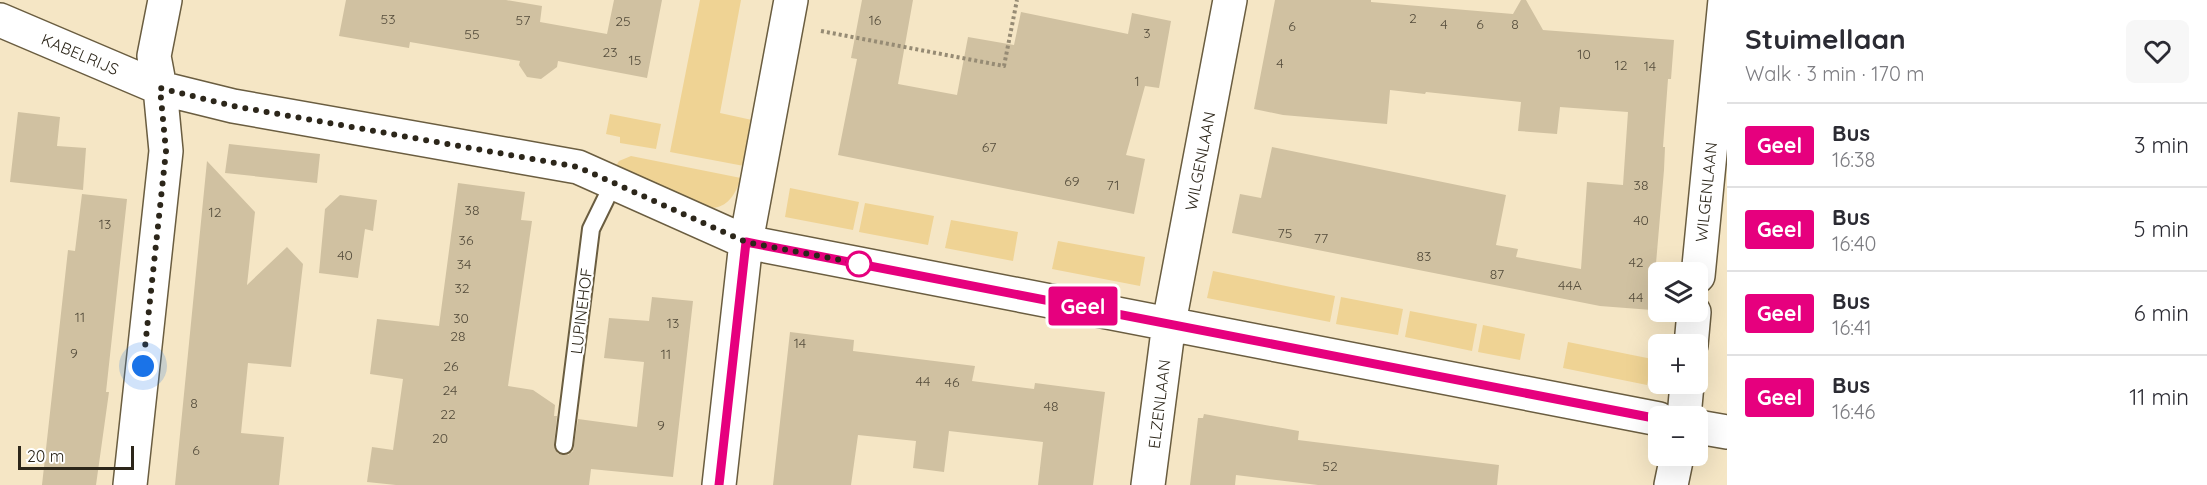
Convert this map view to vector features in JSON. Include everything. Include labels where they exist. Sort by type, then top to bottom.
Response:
[{"type":"street","points":[[130,485],[166,151],[160,88],[154,57],[165,0]]},
{"type":"street","name":"WILGENLAAN","points":[[1169,323],[1230,0]]},
{"type":"street","name":"WILGENLAAN","points":[[1699,262],[1725,0]]},
{"type":"street","points":[[719,485],[746,242],[789,12]]},
{"type":"street","name":"KABELRIJS","points":[[0,20],[160,88],[233,106],[578,167],[746,242],[1648,417]]},
{"type":"street","name":"ELZENLAAN","points":[[1148,485],[1169,323]]},
{"type":"street","points":[[1708,429],[1727,432]]},
{"type":"street","points":[[1671,485],[1675,466]]},
{"type":"lane","name":"LUPINEHOF","points":[[564,445],[591,229],[614,182]]},
{"type":"path","points":[[789,12],[1004,66],[1017,0]]},
{"type":"shaded area","points":[[700,0],[741,0],[720,113],[752,120],[744,166],[670,152]]},
{"type":"shaded area","points":[[610,114],[661,124],[656,149],[620,143],[620,137],[606,134]]},
{"type":"shaded area","points":[[631,156],[741,178],[728,202],[719,207],[710,208],[690,202],[616,166],[619,161]]},
{"type":"shaded area","points":[[790,188],[859,202],[853,230],[785,217]]},
{"type":"shaded area","points":[[865,203],[934,216],[928,245],[859,232]]},
{"type":"shaded area","points":[[951,220],[1018,232],[1013,261],[945,248]]},
{"type":"shaded area","points":[[1058,241],[1145,257],[1140,286],[1052,269]]},
{"type":"shaded area","points":[[1213,271],[1335,296],[1330,322],[1207,298]]},
{"type":"shaded area","points":[[1341,297],[1403,309],[1398,335],[1336,324]]},
{"type":"shaded area","points":[[1410,311],[1477,324],[1472,351],[1405,337]]},
{"type":"shaded area","points":[[1483,325],[1525,334],[1520,360],[1478,352]]},
{"type":"shaded area","points":[[1568,342],[1648,358],[1648,380],[1647,385],[1563,368]]},
{"type":"building","points":[[346,0],[506,0],[542,6],[540,22],[607,34],[614,0],[662,0],[647,78],[558,61],[557,67],[541,79],[527,77],[519,65],[520,61],[410,42],[409,48],[339,36]]},
{"type":"building","points":[[862,0],[913,0],[898,84],[957,95],[968,37],[1014,45],[1021,12],[1128,34],[1132,13],[1171,21],[1159,88],[1145,86],[1126,155],[1145,159],[1134,214],[838,155],[857,59],[851,58]]},
{"type":"building","points":[[1275,0],[1371,0],[1371,2],[1513,14],[1521,0],[1526,0],[1543,30],[1674,40],[1671,79],[1668,79],[1663,147],[1665,147],[1664,170],[1656,262],[1648,262],[1648,310],[1600,306],[1232,233],[1240,194],[1261,198],[1272,147],[1506,195],[1496,245],[1518,249],[1516,257],[1581,269],[1587,182],[1623,185],[1628,112],[1560,107],[1557,134],[1518,131],[1521,102],[1426,92],[1425,94],[1390,90],[1387,124],[1283,115],[1254,109]]},
{"type":"building","points":[[18,112],[60,117],[57,146],[86,148],[83,190],[10,182]]},
{"type":"building","points":[[229,144],[320,154],[317,183],[225,173]]},
{"type":"building","points":[[207,161],[255,212],[247,285],[287,247],[303,264],[291,367],[248,363],[241,433],[284,437],[279,485],[175,485]]},
{"type":"building","points":[[458,183],[525,192],[521,220],[532,221],[508,386],[533,390],[555,405],[554,416],[557,416],[554,444],[558,454],[568,455],[573,451],[578,419],[637,427],[644,362],[604,358],[609,318],[649,321],[652,297],[693,301],[673,477],[591,469],[589,485],[396,485],[367,482],[372,447],[393,450],[403,379],[370,374],[377,319],[439,326]]},
{"type":"building","points":[[82,194],[127,199],[106,392],[109,392],[96,485],[42,485],[68,250],[75,251]]},
{"type":"building","points":[[340,195],[377,200],[373,231],[365,229],[358,278],[319,273],[325,209]]},
{"type":"building","points":[[790,332],[854,340],[853,351],[975,366],[972,381],[1034,389],[1035,383],[1105,392],[1093,485],[1038,485],[1043,442],[949,431],[944,472],[913,468],[916,441],[858,435],[851,485],[773,485]]},
{"type":"building","points":[[1204,414],[1299,431],[1298,440],[1499,465],[1497,485],[1318,485],[1236,475],[1235,485],[1190,485],[1198,418],[1203,418]]},
{"type":"bus line","name":"Geel","points":[[719,485],[746,242],[1648,417]]},
{"type":"route","points":[[143,366],[166,151],[160,88],[233,106],[578,167],[746,242],[861,264],[859,264]]}]
